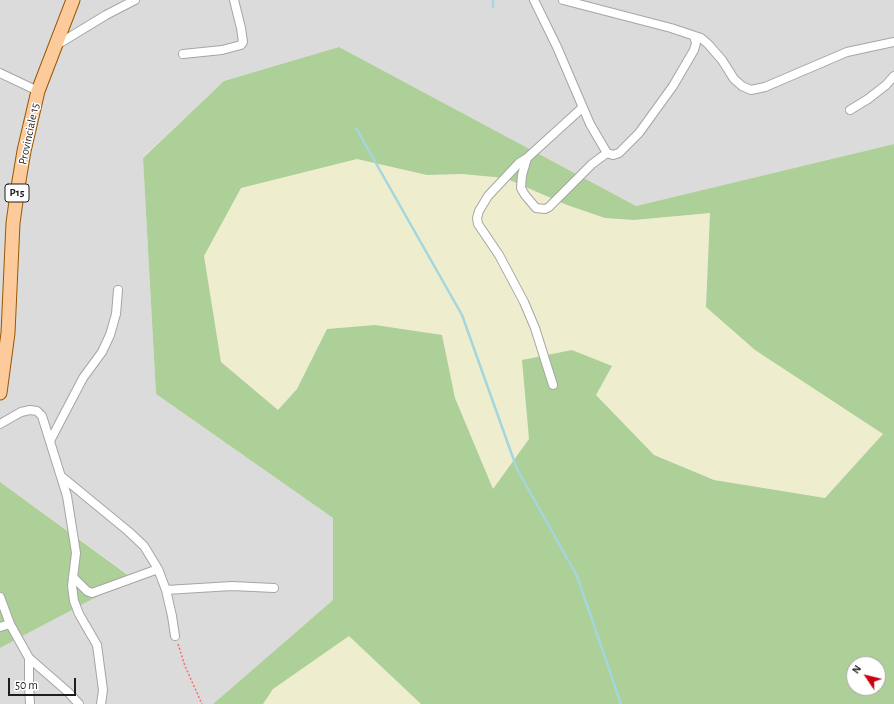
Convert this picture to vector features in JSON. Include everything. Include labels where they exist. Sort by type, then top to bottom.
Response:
[{"type":"main road","name":"Provinciale 15","points":[[0,393],[8,333],[13,230],[24,151],[38,91],[72,0]]},
{"type":"street","points":[[54,46],[76,35],[106,15],[136,0]]},
{"type":"street","points":[[183,54],[222,50],[241,45],[243,42],[241,28],[234,0]]},
{"type":"street","points":[[534,0],[557,47],[582,108],[607,153],[613,155],[620,153],[638,133],[673,86],[694,50],[696,43],[694,36]]},
{"type":"street","points":[[563,0],[589,3],[624,17],[671,28],[701,38],[722,60],[734,79],[742,86],[751,90],[765,87],[846,52],[894,42]]},
{"type":"street","points":[[0,73],[38,91]]},
{"type":"street","points":[[850,110],[868,99],[886,85],[894,76]]},
{"type":"street","points":[[553,385],[535,328],[524,302],[500,255],[478,224],[476,218],[478,211],[488,196],[519,163],[527,158],[582,108]]},
{"type":"street","points":[[527,158],[522,175],[521,188],[524,196],[532,205],[536,208],[545,209],[549,207],[592,164],[607,153]]},
{"type":"street","points":[[50,441],[83,378],[102,352],[110,335],[116,314],[118,290]]},
{"type":"street","points":[[0,424],[21,412],[30,410],[37,411],[42,416],[67,496],[76,553],[72,586],[74,601],[79,614],[97,645],[102,690],[101,704]]},
{"type":"street","points":[[61,476],[144,546],[158,569],[166,590],[175,636]]},
{"type":"street","points":[[73,577],[87,591],[92,593],[158,569]]},
{"type":"street","points":[[166,590],[232,586],[274,588]]},
{"type":"street","points":[[0,597],[10,624],[29,658],[68,692],[79,704]]},
{"type":"street","points":[[0,627],[10,624]]},
{"type":"street","points":[[29,658],[30,704]]},
{"type":"path","points":[[175,636],[185,666],[202,704]]},
{"type":"shaded area","points":[[0,0],[894,0],[894,144],[636,206],[339,47],[224,81],[143,157],[156,394],[333,518],[333,600],[213,704],[0,704],[0,648],[132,577],[0,482]]},
{"type":"green space","points":[[339,47],[636,206],[894,144],[894,704],[421,704],[349,636],[273,689],[263,704],[213,704],[333,600],[333,518],[156,394],[143,158],[224,81]],"holes":[[[357,159],[427,175],[462,174],[505,178],[567,205],[605,218],[634,220],[710,213],[706,307],[755,350],[883,434],[825,498],[714,480],[654,455],[596,395],[612,366],[572,350],[522,360],[529,439],[493,489],[455,398],[442,335],[375,325],[327,329],[297,389],[278,410],[221,362],[204,256],[241,188]]]},
{"type":"green space","points":[[357,159],[427,175],[462,174],[505,178],[567,205],[634,220],[710,213],[706,307],[755,350],[883,434],[825,498],[714,480],[654,455],[596,395],[522,360],[529,439],[493,489],[455,398],[442,335],[327,329],[297,389],[278,410],[221,362],[204,256],[241,188]]},
{"type":"green space","points":[[0,482],[132,578],[0,648]]},
{"type":"green space","points":[[350,635],[421,704],[263,704],[273,689]]},
{"type":"waterway","points":[[493,0],[493,7]]},
{"type":"waterway","points":[[356,128],[462,315],[517,469],[577,576],[621,704]]}]
